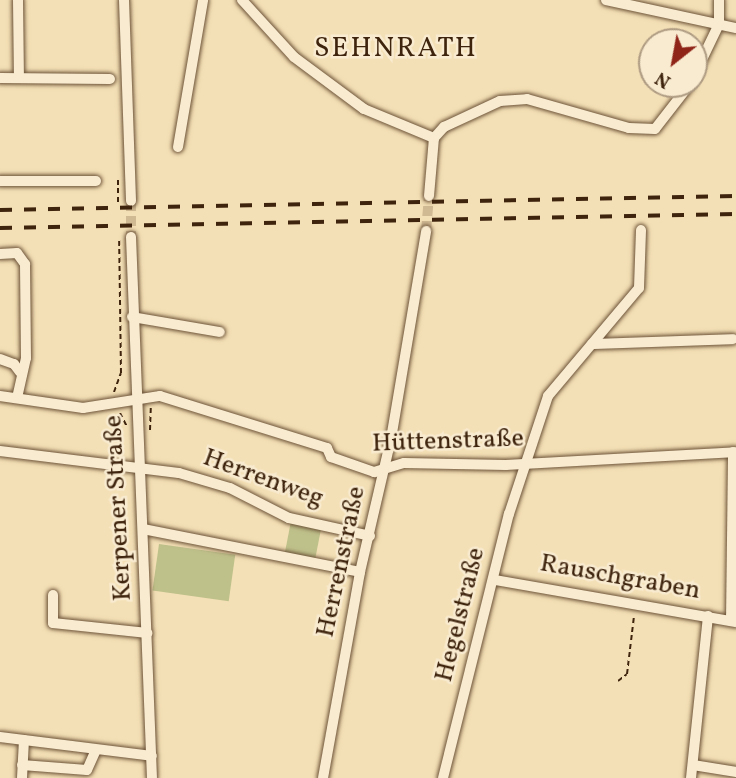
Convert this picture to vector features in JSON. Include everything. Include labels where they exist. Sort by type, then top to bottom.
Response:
[{"type":"street","points":[[18,0],[19,78]]},
{"type":"street","points":[[124,0],[131,201]]},
{"type":"street","points":[[178,147],[203,0]]},
{"type":"street","points":[[242,0],[293,57],[364,109],[434,138]]},
{"type":"street","points":[[606,0],[736,28]]},
{"type":"street","points":[[708,47],[719,24],[719,0]]},
{"type":"street","points":[[0,78],[110,79]]},
{"type":"street","points":[[429,196],[434,138],[444,127],[500,101],[527,99],[629,128],[655,129],[679,98]]},
{"type":"street","points":[[0,181],[96,181]]},
{"type":"street","name":"Hegelstraße","points":[[443,778],[524,463],[548,396],[639,288],[641,230]]},
{"type":"street","name":"Herrenstraße","points":[[323,778],[360,572],[386,468],[426,231]]},
{"type":"street","name":"Kerpener Straße","points":[[131,237],[132,317],[141,468],[152,778]]},
{"type":"street","points":[[0,254],[17,253],[24,264],[26,358],[20,372],[17,398]]},
{"type":"street","points":[[132,317],[220,332]]},
{"type":"street","points":[[592,344],[733,339]]},
{"type":"street","points":[[0,359],[14,364],[20,372]]},
{"type":"street","name":"Hüttenstraße","points":[[0,396],[83,408],[151,395],[186,403],[327,448],[331,457],[374,472],[404,463],[524,463],[735,452]]},
{"type":"street","name":"Herrenweg","points":[[0,451],[141,468],[230,488],[289,517],[370,536]]},
{"type":"street","points":[[734,622],[735,452]]},
{"type":"street","points":[[143,529],[360,572]]},
{"type":"street","name":"Rauschgraben","points":[[495,580],[734,622]]},
{"type":"street","points":[[53,595],[53,623],[147,633]]},
{"type":"street","points":[[691,778],[708,616]]},
{"type":"street","points":[[0,737],[152,756]]},
{"type":"street","points":[[22,778],[24,740]]},
{"type":"street","points":[[22,765],[87,770],[96,750]]},
{"type":"street","points":[[693,765],[736,772]]},
{"type":"path","points":[[118,181],[118,202]]},
{"type":"path","points":[[119,237],[121,373],[113,393],[128,431]]},
{"type":"path","points":[[618,681],[627,674],[635,605]]},
{"type":"green space","points":[[291,521],[321,527],[315,558],[285,552]]},
{"type":"green space","points":[[159,544],[235,555],[229,601],[152,591]]},
{"type":"tunnel","points":[[426,231],[429,196]]},
{"type":"tunnel","points":[[131,201],[131,237]]},
{"type":"railway","points":[[0,210],[736,196]]},
{"type":"railway","points":[[0,228],[736,214]]},
{"type":"district","name":"SEHNRATH","points":[[396,49]]}]
